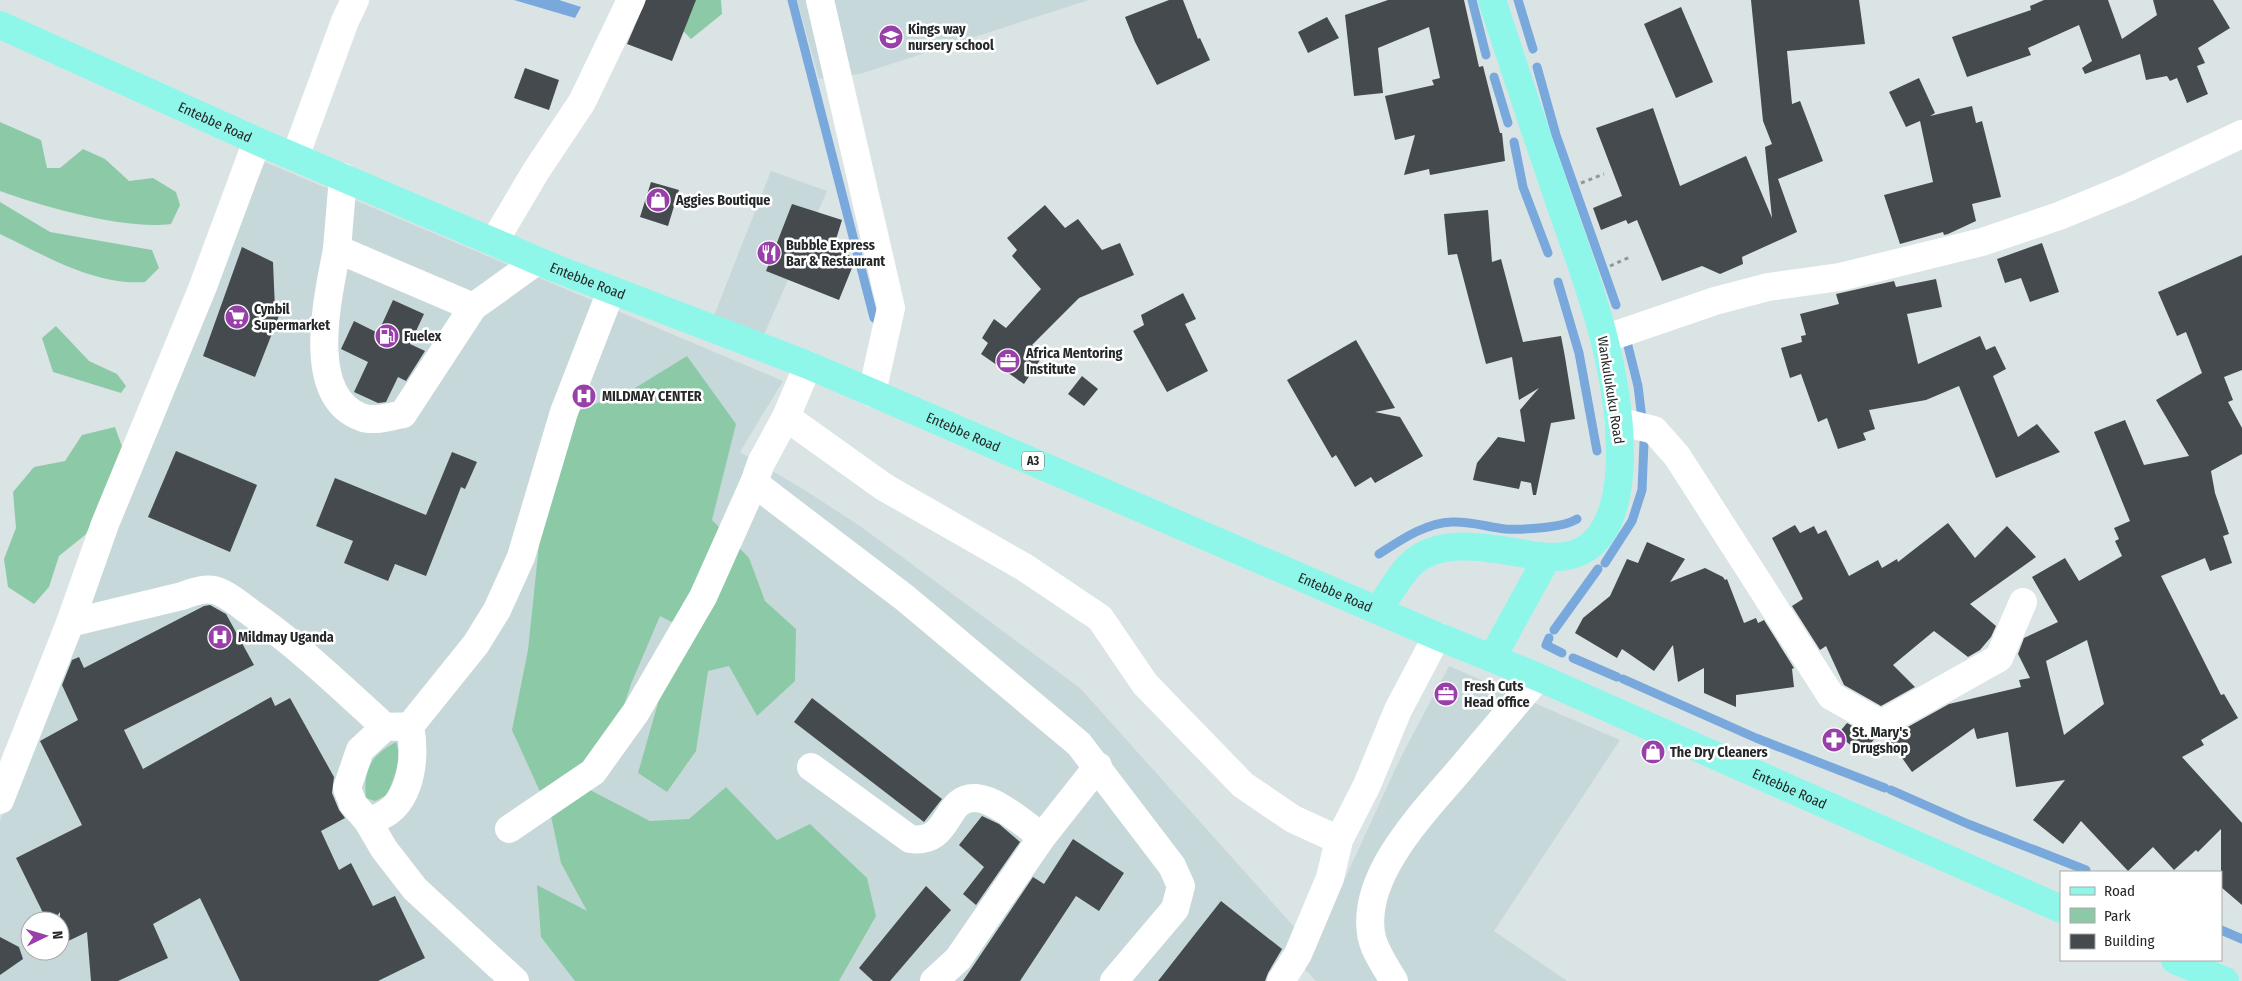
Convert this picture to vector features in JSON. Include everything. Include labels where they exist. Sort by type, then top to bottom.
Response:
[{"type":"main road","name":"Wankulukuku Road","points":[[1378,610],[1409,566],[1425,554],[1459,546],[1536,556],[1575,554],[1600,537],[1614,508],[1621,454],[1618,421],[1604,339],[1492,0]]},
{"type":"main road","name":"Entebbe Road","points":[[0,25],[256,141],[343,178],[612,291],[808,365],[1437,636],[1538,677],[2060,909]]},
{"type":"main road","points":[[1492,658],[1536,556]]},
{"type":"main road","points":[[2177,961],[2225,981]]},
{"type":"street","points":[[295,157],[344,21],[355,0]]},
{"type":"street","points":[[494,242],[536,171],[582,102],[631,0]]},
{"type":"street","points":[[820,0],[892,308],[872,393]]},
{"type":"street","points":[[1604,339],[1715,301],[1768,287],[1840,277],[1982,242],[2060,216],[2127,188],[2242,134]]},
{"type":"street","points":[[0,800],[70,623],[105,524],[202,289],[256,141]]},
{"type":"street","points":[[343,178],[336,249],[323,328],[325,361],[335,398],[361,417],[382,418],[403,414],[473,307],[537,260]]},
{"type":"street","points":[[336,249],[473,307]]},
{"type":"street","points":[[515,981],[416,889],[384,849],[367,820],[353,804],[347,788],[360,750],[398,727],[476,644],[497,610],[521,557],[564,412],[612,291]]},
{"type":"street","points":[[509,829],[593,772],[636,712],[703,597],[754,483],[761,463],[786,417],[808,365]]},
{"type":"street","points":[[786,417],[884,487],[1024,567],[1100,618],[1145,684],[1243,786],[1293,819],[1339,840]]},
{"type":"street","points":[[1618,421],[1654,430],[1671,449],[1831,696],[1881,724],[1999,658],[2023,602]]},
{"type":"street","points":[[754,483],[905,598],[1079,744],[1098,766],[1172,866],[1181,886],[1175,909],[1114,981]]},
{"type":"street","points":[[70,623],[182,596],[196,590],[222,592],[264,622],[398,727],[414,746],[411,775],[399,803],[379,819],[367,820]]},
{"type":"street","points":[[1282,981],[1298,954],[1330,878],[1339,840],[1367,785],[1398,710],[1437,636]]},
{"type":"street","points":[[1394,981],[1378,954],[1370,935],[1370,914],[1376,886],[1408,833],[1434,798],[1538,677]]},
{"type":"street","points":[[934,981],[958,958],[1042,837],[1098,766]]},
{"type":"street","points":[[811,767],[910,839],[931,839],[948,819],[955,806],[970,798],[977,798],[1005,810],[1042,837]]},
{"type":"path","points":[[1577,184],[1604,174]]},
{"type":"path","points":[[1607,268],[1630,257]]},
{"type":"shaded area","name":"Kings way nursery school","points":[[797,0],[1089,0],[860,74],[819,79]]},
{"type":"shaded area","points":[[265,162],[783,381],[740,452],[803,489],[860,526],[1080,688],[1297,930],[1287,953],[1266,981],[0,981],[0,821],[112,525]]},
{"type":"shaded area","points":[[771,171],[827,191],[763,337],[713,318]]},
{"type":"shaded area","points":[[1449,666],[1620,740],[1494,931],[1567,981],[1316,981],[1304,968],[1399,761]]},
{"type":"green space","points":[[653,0],[721,0],[722,14],[691,39]]},
{"type":"green space","points":[[0,122],[41,140],[47,168],[60,168],[83,149],[105,159],[129,181],[153,178],[176,192],[180,205],[171,224],[131,224],[85,216],[0,191]]},
{"type":"green space","points":[[0,202],[50,232],[152,250],[159,268],[145,282],[126,282],[107,279],[70,267],[0,234]]},
{"type":"green space","points":[[56,326],[89,361],[117,374],[126,386],[121,393],[53,372],[42,338]]},
{"type":"green space","points":[[687,356],[736,424],[712,520],[749,558],[765,601],[796,629],[795,681],[757,716],[729,666],[708,671],[696,751],[667,792],[638,773],[680,626],[660,616],[631,684],[612,742],[588,789],[650,821],[689,819],[726,787],[777,840],[810,824],[867,878],[876,916],[839,981],[575,981],[541,937],[537,885],[587,911],[561,863],[551,816],[512,730],[528,650],[540,535],[568,415],[635,388]]},
{"type":"green space","points":[[115,427],[124,452],[104,508],[85,535],[59,556],[49,587],[34,604],[8,587],[4,559],[16,528],[13,492],[34,467],[65,461],[82,435]]},
{"type":"green space","points":[[396,742],[398,762],[387,795],[375,801],[366,798],[366,779],[371,764],[380,752]]},
{"type":"water","points":[[514,0],[559,0],[581,7],[575,18]]},
{"type":"building","points":[[646,0],[696,0],[672,61],[627,44]]},
{"type":"building","points":[[1169,0],[1183,0],[1198,39],[1200,38],[1210,60],[1157,85],[1135,42],[1125,17]]},
{"type":"building","points":[[1388,0],[1464,0],[1479,67],[1483,66],[1500,133],[1502,133],[1505,161],[1430,175],[1429,169],[1404,175],[1415,135],[1395,140],[1385,96],[1434,85],[1432,80],[1440,78],[1429,27],[1378,48],[1383,93],[1354,96],[1345,15]]},
{"type":"building","points":[[1751,0],[1859,0],[1865,44],[1787,51],[1792,104],[1800,101],[1823,161],[1778,179],[1797,232],[1742,257],[1743,264],[1720,274],[1702,266],[1662,281],[1637,220],[1628,224],[1626,220],[1601,230],[1593,208],[1622,196],[1596,128],[1653,108],[1680,186],[1746,156],[1772,218],[1765,147],[1772,144],[1763,121]]},
{"type":"building","points":[[2044,0],[2108,0],[2122,39],[2157,15],[2153,0],[2213,0],[2230,28],[2198,48],[2205,63],[2197,66],[2208,94],[2187,103],[2177,78],[2170,81],[2167,76],[2146,80],[2140,54],[2085,74],[2082,68],[2092,61],[2079,25],[2028,48],[2031,55],[1967,77],[1952,37],[2031,10],[2030,6]]},
{"type":"building","points":[[1681,7],[1713,82],[1676,98],[1644,24]]},
{"type":"building","points":[[1327,17],[1339,38],[1308,53],[1298,32]]},
{"type":"building","points":[[525,68],[559,80],[549,110],[514,98]]},
{"type":"building","points":[[1919,78],[1935,113],[1930,116],[1972,106],[1976,123],[1982,121],[2001,197],[1972,204],[1976,221],[1948,234],[1944,235],[1943,232],[1900,244],[1884,195],[1933,182],[1920,121],[1906,127],[1889,92]]},
{"type":"building","points":[[651,182],[679,190],[668,226],[640,217]]},
{"type":"building","points":[[792,204],[842,220],[833,249],[856,258],[839,300],[766,271]]},
{"type":"building","points":[[1045,205],[1065,228],[1078,219],[1102,250],[1120,243],[1134,275],[1079,298],[1032,345],[1044,354],[1024,384],[981,354],[988,343],[982,338],[994,319],[1006,328],[1041,289],[1012,256],[1017,250],[1007,238]]},
{"type":"building","points":[[1488,210],[1492,262],[1501,259],[1523,342],[1561,336],[1565,357],[1575,419],[1551,423],[1536,495],[1533,495],[1531,483],[1521,481],[1519,489],[1473,480],[1477,463],[1498,437],[1525,442],[1520,410],[1539,388],[1519,400],[1512,357],[1486,364],[1457,254],[1448,255],[1444,214]]},
{"type":"building","points":[[2042,243],[2059,292],[2030,302],[2021,278],[2005,283],[1997,259]]},
{"type":"building","points":[[242,247],[273,262],[275,309],[282,308],[255,377],[203,356]]},
{"type":"building","points":[[2242,255],[2242,370],[2224,377],[2233,400],[2228,402],[2242,428],[2242,454],[2211,471],[2215,493],[2229,534],[2223,536],[2232,563],[2210,571],[2205,558],[2161,576],[2221,695],[2224,694],[2238,718],[2201,740],[2204,745],[2182,757],[2242,823],[2242,905],[2222,888],[2221,829],[2198,852],[2196,850],[2174,870],[2153,847],[2128,871],[2081,821],[2063,844],[2033,820],[2065,780],[2016,787],[2008,732],[1977,739],[1974,728],[1912,772],[1888,738],[1949,704],[2021,687],[2019,680],[2030,678],[2018,654],[2024,638],[2058,622],[2032,577],[2065,558],[2079,581],[2122,556],[2115,541],[2119,539],[2114,528],[2130,521],[2094,432],[2125,420],[2144,465],[2189,456],[2156,400],[2202,373],[2186,332],[2177,336],[2158,292]],"holes":[[[2087,640],[2104,704],[2064,735],[2046,661]]]},
{"type":"building","points":[[1936,279],[1942,307],[1907,314],[1918,364],[1980,336],[1986,350],[1995,346],[2006,369],[1993,376],[2018,437],[2037,424],[2060,452],[1996,478],[1959,386],[1926,400],[1869,410],[1875,429],[1863,433],[1866,440],[1838,449],[1827,418],[1818,422],[1801,374],[1790,378],[1781,348],[1802,342],[1801,336],[1806,335],[1800,314],[1839,304],[1836,294],[1894,281],[1896,287]]},
{"type":"building","points":[[1183,293],[1196,319],[1185,324],[1208,371],[1167,392],[1133,331],[1144,325],[1141,315]]},
{"type":"building","points":[[393,300],[424,314],[410,344],[425,351],[406,381],[398,377],[386,402],[378,403],[354,392],[368,362],[341,349],[354,321],[378,333]]},
{"type":"building","points":[[1356,340],[1395,408],[1375,412],[1400,417],[1423,456],[1375,483],[1371,477],[1355,487],[1336,455],[1332,458],[1287,380]]},
{"type":"building","points":[[1082,376],[1098,389],[1084,406],[1068,394]]},
{"type":"building","points":[[176,451],[257,485],[230,552],[148,517]]},
{"type":"building","points":[[452,452],[477,462],[465,489],[461,487],[426,576],[395,564],[388,581],[344,563],[353,541],[316,526],[335,478],[426,515]]},
{"type":"building","points":[[1948,523],[1975,558],[2007,526],[2036,557],[1970,604],[1996,626],[1991,637],[1980,650],[1968,657],[1934,631],[1893,665],[1915,687],[1881,706],[1844,685],[1826,646],[1820,650],[1792,606],[1803,599],[1772,538],[1795,525],[1800,533],[1814,526],[1818,534],[1826,530],[1849,576],[1878,560],[1882,568],[1897,559],[1898,562]]},
{"type":"building","points":[[1647,542],[1685,559],[1670,582],[1705,568],[1723,577],[1725,580],[1727,579],[1744,623],[1756,618],[1758,623],[1764,620],[1794,668],[1792,669],[1794,687],[1736,695],[1736,707],[1704,693],[1704,668],[1678,682],[1673,645],[1654,671],[1622,649],[1617,658],[1575,633],[1583,618],[1610,596],[1627,559],[1638,563]]},
{"type":"building","points":[[210,605],[226,614],[254,665],[124,730],[143,769],[271,697],[275,706],[290,698],[334,777],[332,793],[339,810],[345,818],[321,831],[339,870],[351,863],[373,906],[395,896],[425,958],[378,981],[240,981],[200,898],[153,924],[168,958],[118,981],[91,981],[87,932],[70,940],[70,911],[42,911],[16,858],[82,825],[40,741],[78,720],[62,685],[72,660],[79,657],[84,668],[204,606]]},
{"type":"building","points":[[812,698],[942,799],[924,822],[794,722]]},
{"type":"building","points":[[1847,723],[1875,738],[1863,754],[1837,735]]},
{"type":"building","points":[[982,816],[999,824],[1020,842],[976,905],[963,894],[984,867],[959,845]]},
{"type":"building","points":[[1073,839],[1124,873],[1099,911],[1076,896],[1020,981],[963,981],[1033,877],[1044,884]]},
{"type":"building","points":[[926,886],[951,910],[890,981],[873,981],[859,968]]},
{"type":"building","points":[[1221,901],[1282,949],[1265,981],[1158,981]]},
{"type":"building","points":[[0,937],[19,947],[20,961],[0,975]]},
{"type":"waterway","points":[[792,0],[874,318]]},
{"type":"waterway","points":[[1472,0],[1486,55]]},
{"type":"waterway","points":[[1518,0],[1533,49]]},
{"type":"waterway","points":[[1537,67],[1556,135],[1616,305]]},
{"type":"waterway","points":[[1494,77],[1508,123]]},
{"type":"waterway","points":[[1514,142],[1523,187],[1548,253]]},
{"type":"waterway","points":[[1558,282],[1579,353],[1597,451]]},
{"type":"waterway","points":[[1626,338],[1638,386],[1642,419]]},
{"type":"waterway","points":[[1605,563],[1632,521],[1642,490],[1644,442]]},
{"type":"waterway","points":[[1379,554],[1414,533],[1442,523],[1466,522],[1505,529],[1521,529],[1542,528],[1577,519]]},
{"type":"waterway","points":[[1554,630],[1598,569]]},
{"type":"waterway","points":[[1549,638],[1546,645],[1562,653]]},
{"type":"waterway","points":[[1573,658],[1617,677]]},
{"type":"waterway","points":[[1623,679],[1756,738],[1885,788]]},
{"type":"waterway","points":[[1891,790],[1968,824],[2086,870]]},
{"type":"waterway","points":[[2222,930],[2242,939]]},
{"type":"place","name":"Kings way nursery school","points":[[891,37]]},
{"type":"place","name":"Aggies Boutique","points":[[658,200]]},
{"type":"place","name":"Bubble Express Bar & Restaurant","points":[[769,253]]},
{"type":"place","name":"Cynbil Supermarket","points":[[237,317]]},
{"type":"place","name":"Fuelex","points":[[387,336]]},
{"type":"place","name":"Africa Mentoring Institute","points":[[1008,361]]},
{"type":"place","name":"MILDMAY CENTER","points":[[584,396]]},
{"type":"place","name":"Mildmay Uganda","points":[[220,637]]},
{"type":"place","name":"Fresh Cuts Head office","points":[[1446,694]]},
{"type":"place","name":"St. Mary's Drugshop","points":[[1834,740]]},
{"type":"place","name":"The Dry Cleaners","points":[[1653,752]]}]
